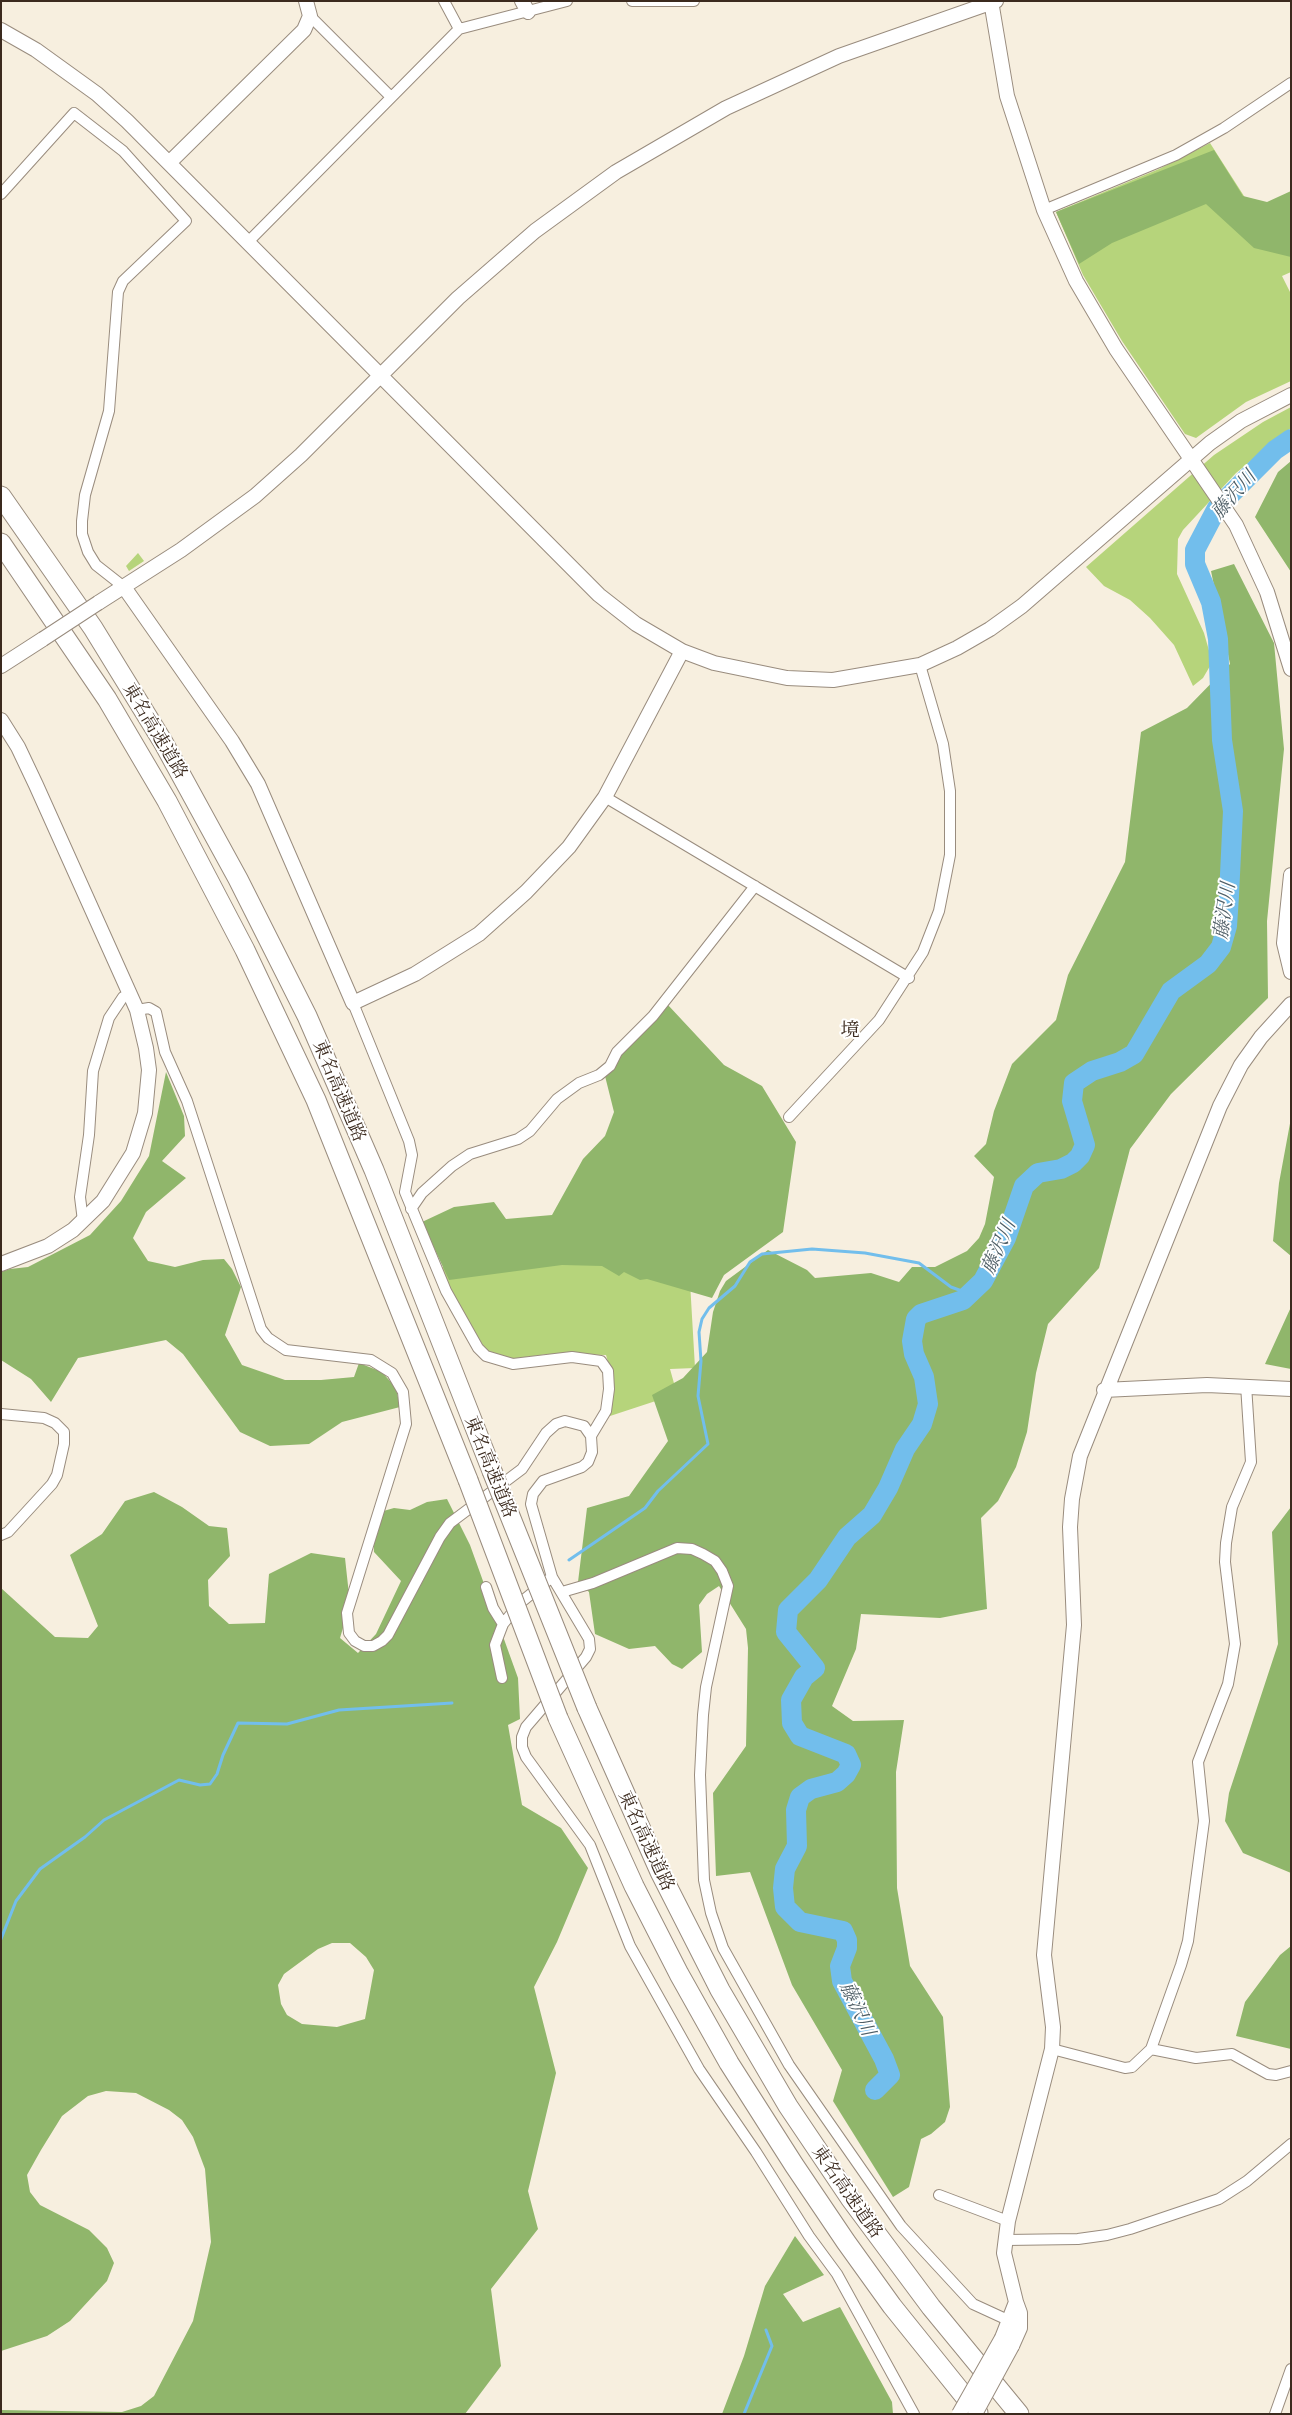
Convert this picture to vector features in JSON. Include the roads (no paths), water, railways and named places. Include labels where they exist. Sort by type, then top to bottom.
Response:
[{"type":"highway","name":"東名高速道路","points":[[1,496],[93,628],[163,742],[238,879],[307,1016],[374,1170],[587,1708],[637,1822],[720,1990],[788,2106],[850,2198],[931,2307],[1019,2414]]},
{"type":"highway","name":"東名高速道路","points":[[1,543],[107,699],[167,800],[245,950],[316,1100],[468,1480],[558,1718],[634,1886],[679,1974],[729,2062],[794,2165],[846,2242],[892,2306],[979,2414]]},
{"type":"street","points":[[306,1],[310,16],[390,96]]},
{"type":"street","points":[[444,1],[459,29]]},
{"type":"street","points":[[248,242],[390,96],[459,29],[525,7],[566,1]]},
{"type":"street","points":[[632,1],[694,1]]},
{"type":"street","points":[[1,666],[215,527],[255,496],[458,298],[528,238],[616,172],[726,108],[830,60],[993,2],[1007,96],[1044,210],[1076,281],[1116,349],[1236,525],[1267,592],[1291,669]]},
{"type":"street","points":[[170,162],[304,30],[310,16]]},
{"type":"street","points":[[1,30],[36,50],[97,94],[170,162],[599,595],[636,624],[682,651],[714,663],[787,678],[834,680],[920,665],[957,648],[990,629],[1022,606],[1210,443],[1241,421],[1291,395]]},
{"type":"street","points":[[1044,210],[1176,154],[1224,128],[1291,83]]},
{"type":"street","points":[[1,194],[74,113],[123,151],[186,221],[123,281],[118,292],[109,411],[84,495],[82,534],[88,552],[96,565],[124,587],[232,741],[258,784],[353,1003],[409,1141],[412,1154],[405,1192],[411,1209],[446,1291],[478,1348],[486,1356],[513,1364],[572,1357],[602,1361],[608,1371],[606,1411],[591,1436]]},
{"type":"street","points":[[353,1003],[415,974],[480,934],[526,892],[569,847],[605,797],[682,651]]},
{"type":"street","points":[[789,1117],[880,1020],[923,952],[939,911],[950,855],[950,791],[943,744],[920,665]]},
{"type":"street","points":[[1,720],[25,762],[137,1010],[149,1070],[145,1113],[133,1153],[103,1202],[83,1221],[48,1246],[1,1264]]},
{"type":"street","points":[[605,797],[908,978]]},
{"type":"street","points":[[1291,876],[1284,943],[1291,972]]},
{"type":"street","points":[[411,1209],[422,1193],[452,1166],[470,1154],[518,1139],[530,1131],[557,1099],[579,1083],[599,1075],[610,1066],[617,1052],[653,1016],[755,886]]},
{"type":"street","points":[[83,1221],[80,1197],[90,1135],[93,1071],[109,1018],[123,997],[130,994]]},
{"type":"street","points":[[959,2414],[1007,2342],[1020,2328],[1020,2313],[1004,2253],[1008,2221],[1052,2049],[1053,2027],[1044,1955],[1074,1625],[1070,1528],[1072,1499],[1080,1456],[1104,1390],[1220,1106],[1241,1065],[1261,1037],[1291,1004]]},
{"type":"street","points":[[137,1010],[149,1008],[156,1012],[165,1052],[187,1101],[261,1329],[268,1338],[286,1350],[371,1360],[392,1373],[403,1392],[406,1424],[347,1613],[349,1633],[355,1641],[364,1646],[373,1646],[388,1635],[440,1537],[450,1523],[522,1468],[546,1433],[556,1424],[565,1421],[584,1426],[591,1436],[592,1452],[588,1462],[582,1467],[543,1481],[532,1494],[531,1504],[552,1577],[589,1639],[590,1649],[586,1658],[526,1727],[522,1738],[526,1757],[590,1845],[630,1946],[694,2061],[809,2236],[837,2274],[914,2414]]},
{"type":"street","points":[[1104,1390],[1207,1385],[1246,1385],[1291,1389]]},
{"type":"street","points":[[1052,2049],[1124,2068],[1132,2068],[1151,2049],[1188,1941],[1204,1821],[1198,1762],[1228,1684],[1235,1644],[1225,1562],[1232,1507],[1251,1462],[1246,1385]]},
{"type":"street","points":[[1,1414],[44,1418],[54,1423],[64,1432],[64,1444],[57,1475],[52,1484],[8,1532],[1,1535]]},
{"type":"street","points":[[562,1592],[593,1583],[677,1548],[692,1549],[703,1554],[715,1561],[722,1571],[728,1586],[706,1687],[700,1775],[704,1880],[710,1913],[723,1948],[789,2065],[901,2226],[973,2304],[1010,2321]]},
{"type":"street","points":[[502,1678],[495,1645],[503,1624],[520,1604],[552,1577]]},
{"type":"street","points":[[486,1587],[493,1608],[503,1624]]},
{"type":"street","points":[[1151,2049],[1196,2058],[1232,2054],[1268,2074],[1276,2075],[1291,2071]]},
{"type":"street","points":[[1006,2240],[1078,2239],[1107,2235],[1130,2229],[1219,2199],[1248,2181],[1291,2144]]},
{"type":"street","points":[[939,2195],[1008,2221]]},
{"type":"street","points":[[975,2414],[1007,2342],[1010,2321],[1016,2302]]},
{"type":"street","points":[[1275,2414],[1291,2369]]},
{"type":"waterway","name":"藤沢川","points":[[875,2090],[890,2075],[884,2059],[842,1981],[840,1966],[847,1948],[847,1940],[843,1931],[800,1922],[785,1907],[783,1888],[785,1869],[797,1846],[796,1810],[800,1797],[811,1789],[837,1782],[846,1774],[851,1765],[846,1754],[800,1736],[792,1723],[791,1700],[804,1677],[815,1668],[786,1632],[788,1610],[818,1580],[847,1537],[872,1515],[888,1488],[905,1449],[922,1424],[928,1404],[924,1377],[914,1354],[912,1341],[916,1319],[921,1314],[963,1300],[983,1281],[1006,1238],[1024,1186],[1038,1173],[1061,1169],[1073,1163],[1080,1156],[1085,1145],[1072,1101],[1074,1083],[1092,1071],[1120,1062],[1134,1054],[1171,991],[1208,964],[1221,947],[1227,926],[1233,811],[1222,740],[1218,639],[1211,602],[1195,564],[1195,550],[1217,508],[1275,450],[1291,439]]},
{"type":"waterway","points":[[569,1560],[645,1508],[658,1491],[708,1444],[698,1396],[701,1361],[699,1332],[702,1319],[709,1308],[735,1286],[750,1262],[762,1254],[812,1249],[865,1253],[919,1263],[951,1287],[970,1294]]},
{"type":"waterway","points":[[1,1939],[16,1901],[40,1869],[85,1837],[104,1820],[179,1780],[200,1785],[210,1784],[217,1774],[223,1755],[238,1723],[287,1724],[339,1710],[452,1703]]},
{"type":"waterway","name":"藤沢川","points":[[744,2414],[772,2346],[766,2330]]},
{"type":"district","name":"境","points":[[850,1031]]}]
